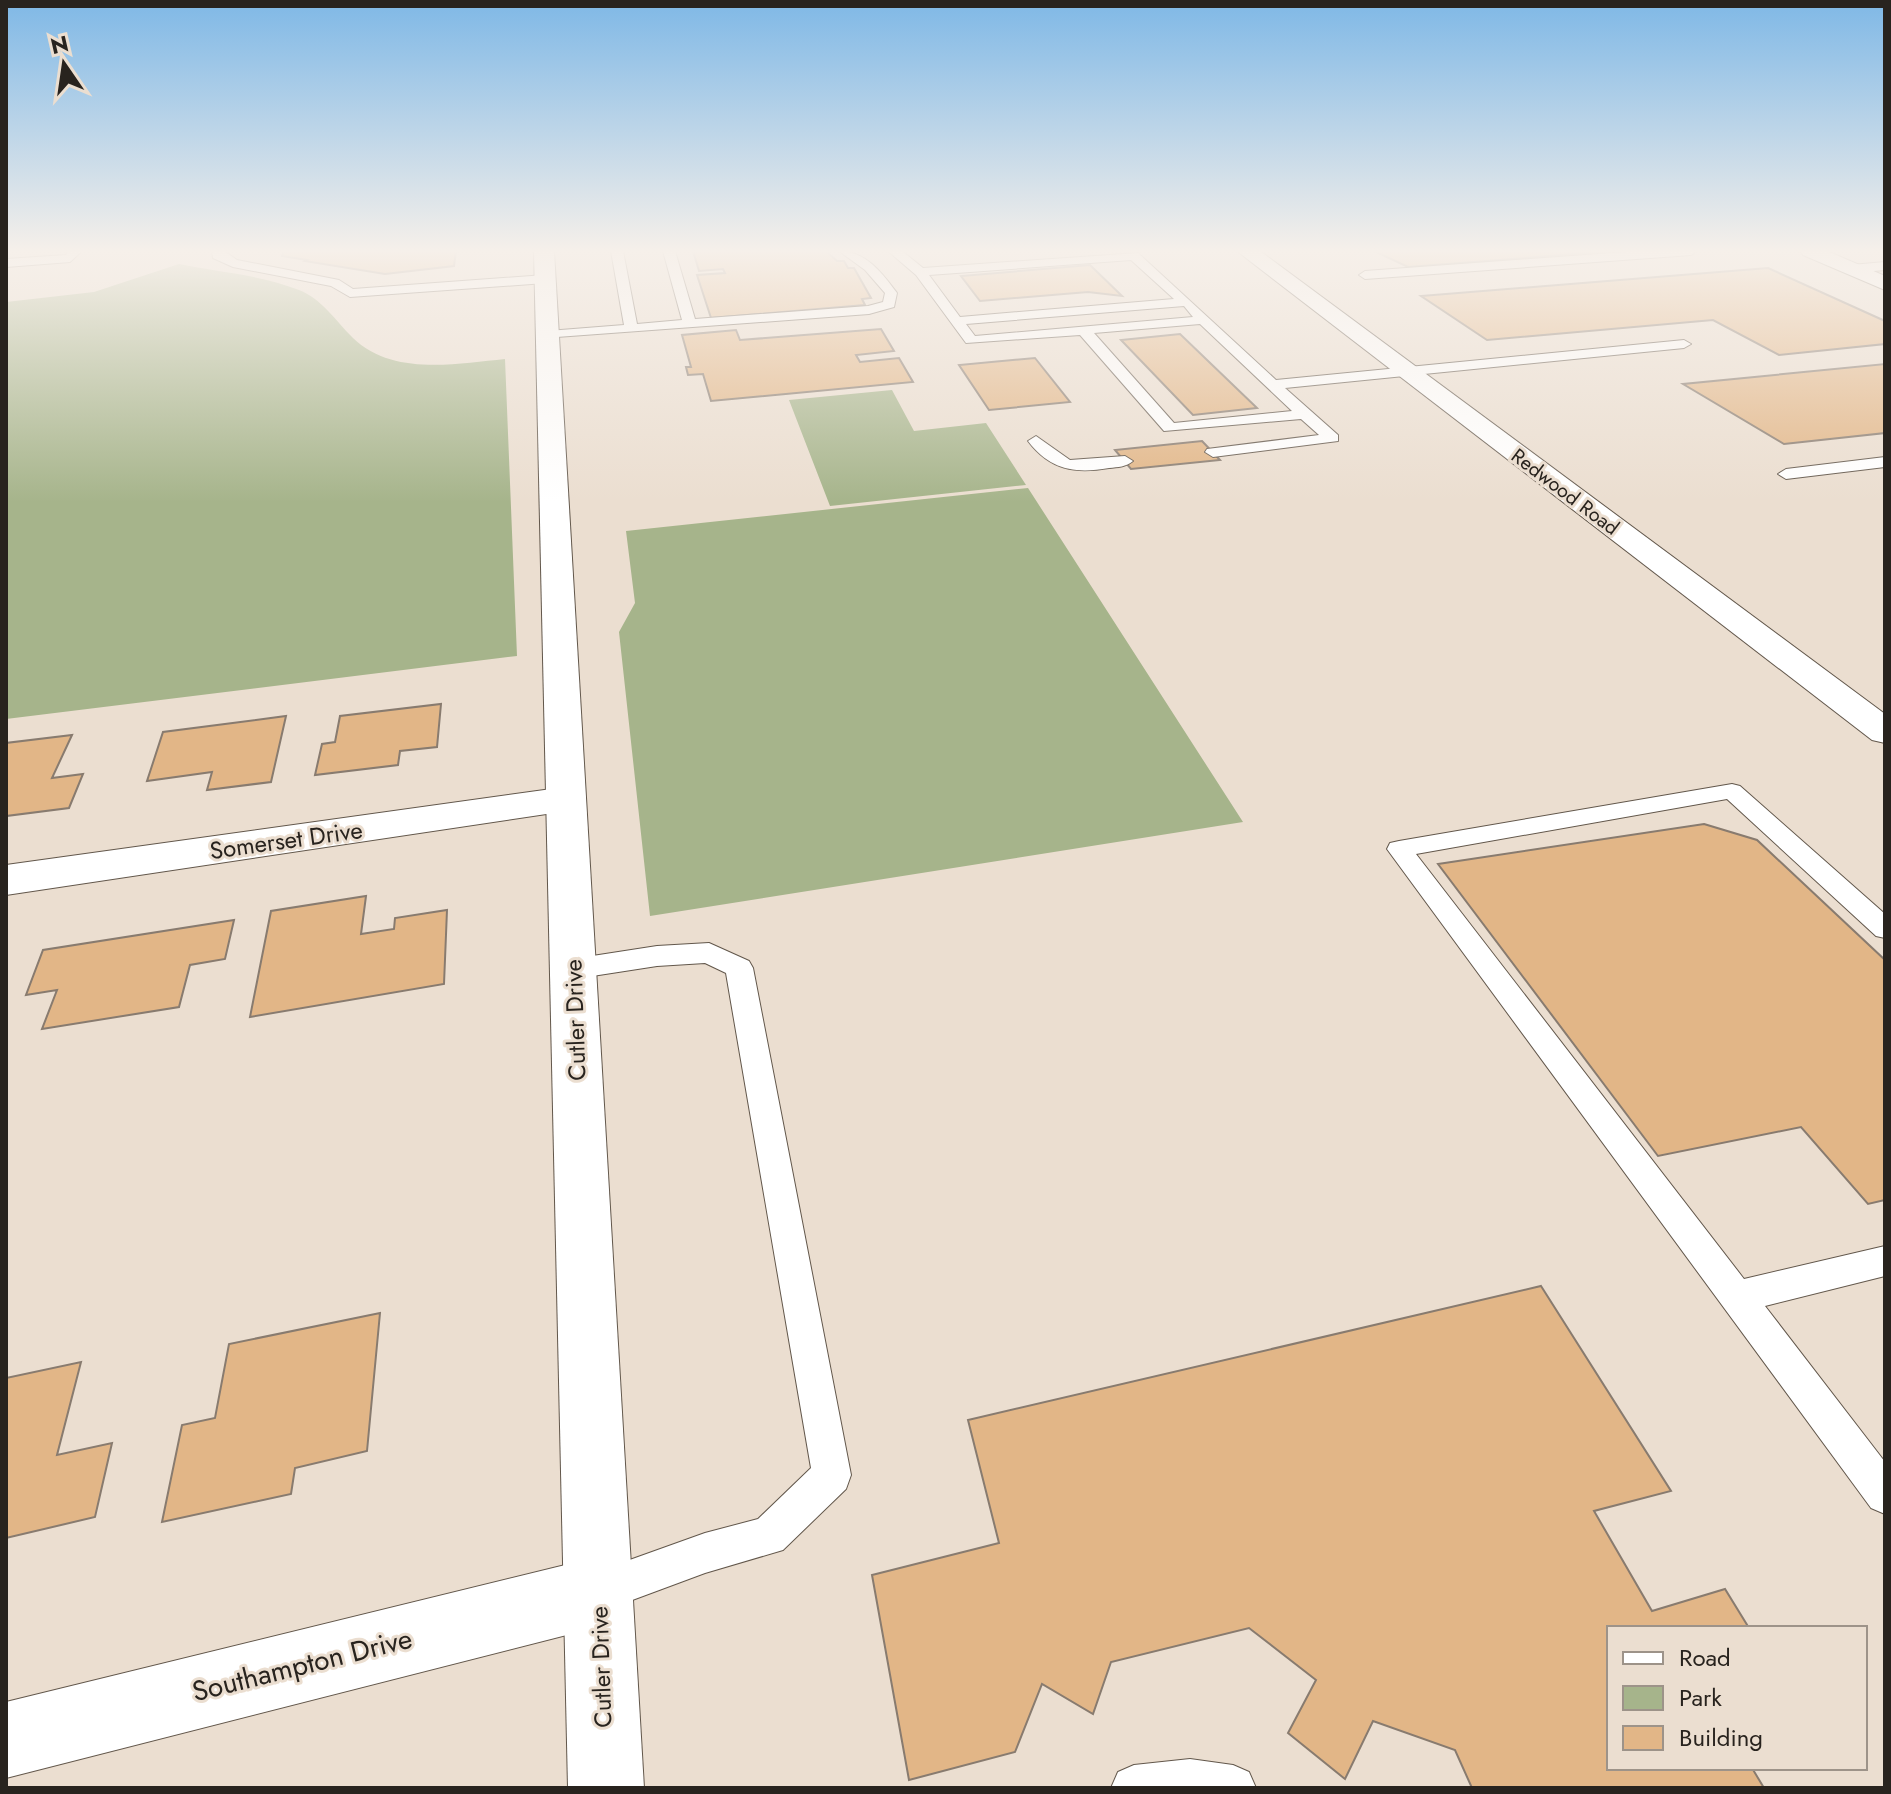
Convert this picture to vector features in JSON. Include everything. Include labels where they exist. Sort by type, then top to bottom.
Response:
[{"type":"street","name":"Cutler Drive","points":[[548,335],[606,1788]]},
{"type":"street","name":"Redwood Road","points":[[1357,335],[1885,732]]},
{"type":"street","name":"Somerset Drive","points":[[6,880],[566,800]]},
{"type":"street","name":"Southampton Drive","points":[[6,1740],[598,1592]]},
{"type":"lane","points":[[967,335],[971,340],[1037,335]]},
{"type":"lane","points":[[1087,335],[1170,428],[1305,414]]},
{"type":"lane","points":[[1213,452],[1332,438],[1218,335]]},
{"type":"lane","points":[[1273,385],[1684,344]]},
{"type":"lane","points":[[1036,441],[1049,458],[1062,464],[1084,466],[1125,461]]},
{"type":"lane","points":[[1786,474],[1885,462]]},
{"type":"lane","points":[[1885,929],[1732,791],[1399,849],[1885,1494]]},
{"type":"lane","points":[[573,969],[657,956],[709,953],[739,968],[832,1475],[769,1536],[705,1553],[598,1592]]},
{"type":"lane","points":[[1737,1297],[1885,1261]]},
{"type":"lane","points":[[1134,1788],[1190,1782],[1233,1788]]},
{"type":"green space","points":[[6,335],[350,335],[369,350],[405,363],[445,365],[505,359],[517,656],[6,719]]},
{"type":"green space","points":[[892,390],[914,431],[986,423],[1026,485],[830,506],[789,400]]},
{"type":"green space","points":[[1028,488],[1243,822],[650,916],[619,632],[635,603],[626,531]]},
{"type":"building","points":[[682,335],[738,335],[740,340],[808,335],[884,335],[894,351],[856,355],[860,362],[899,358],[913,382],[711,401],[703,374],[688,375],[686,367],[691,367]]},
{"type":"building","points":[[1181,335],[1257,408],[1193,415],[1121,340]]},
{"type":"building","points":[[1479,335],[1547,335],[1487,340]]},
{"type":"building","points":[[1741,335],[1885,335],[1885,344],[1779,355]]},
{"type":"building","points":[[1035,358],[1070,402],[989,410],[959,365]]},
{"type":"building","points":[[1885,364],[1885,433],[1784,444],[1683,384]]},
{"type":"building","points":[[1202,441],[1220,460],[1131,469],[1115,450]]},
{"type":"building","points":[[441,704],[437,747],[400,751],[398,765],[315,775],[322,744],[335,742],[340,716]]},
{"type":"building","points":[[286,716],[271,782],[207,790],[212,772],[147,781],[163,732]]},
{"type":"building","points":[[72,735],[52,778],[83,774],[69,808],[6,816],[6,743]]},
{"type":"building","points":[[1704,824],[1757,840],[1885,960],[1885,1200],[1868,1204],[1801,1127],[1658,1156],[1438,864]]},
{"type":"building","points":[[366,896],[361,934],[394,929],[395,918],[447,910],[444,984],[250,1017],[271,911]]},
{"type":"building","points":[[234,920],[225,959],[190,965],[179,1007],[42,1029],[57,990],[26,995],[43,950]]},
{"type":"building","points":[[1541,1286],[1671,1491],[1594,1511],[1652,1611],[1725,1589],[1748,1626],[1607,1626],[1607,1770],[1753,1770],[1764,1788],[1472,1788],[1455,1750],[1373,1721],[1345,1779],[1288,1733],[1316,1680],[1249,1628],[1111,1662],[1093,1714],[1042,1684],[1015,1752],[909,1780],[872,1575],[999,1543],[968,1420]]},
{"type":"building","points":[[380,1313],[367,1451],[295,1468],[291,1494],[162,1522],[182,1425],[215,1418],[229,1344]]},
{"type":"building","points":[[81,1362],[57,1455],[112,1443],[95,1517],[6,1538],[6,1378]]}]
